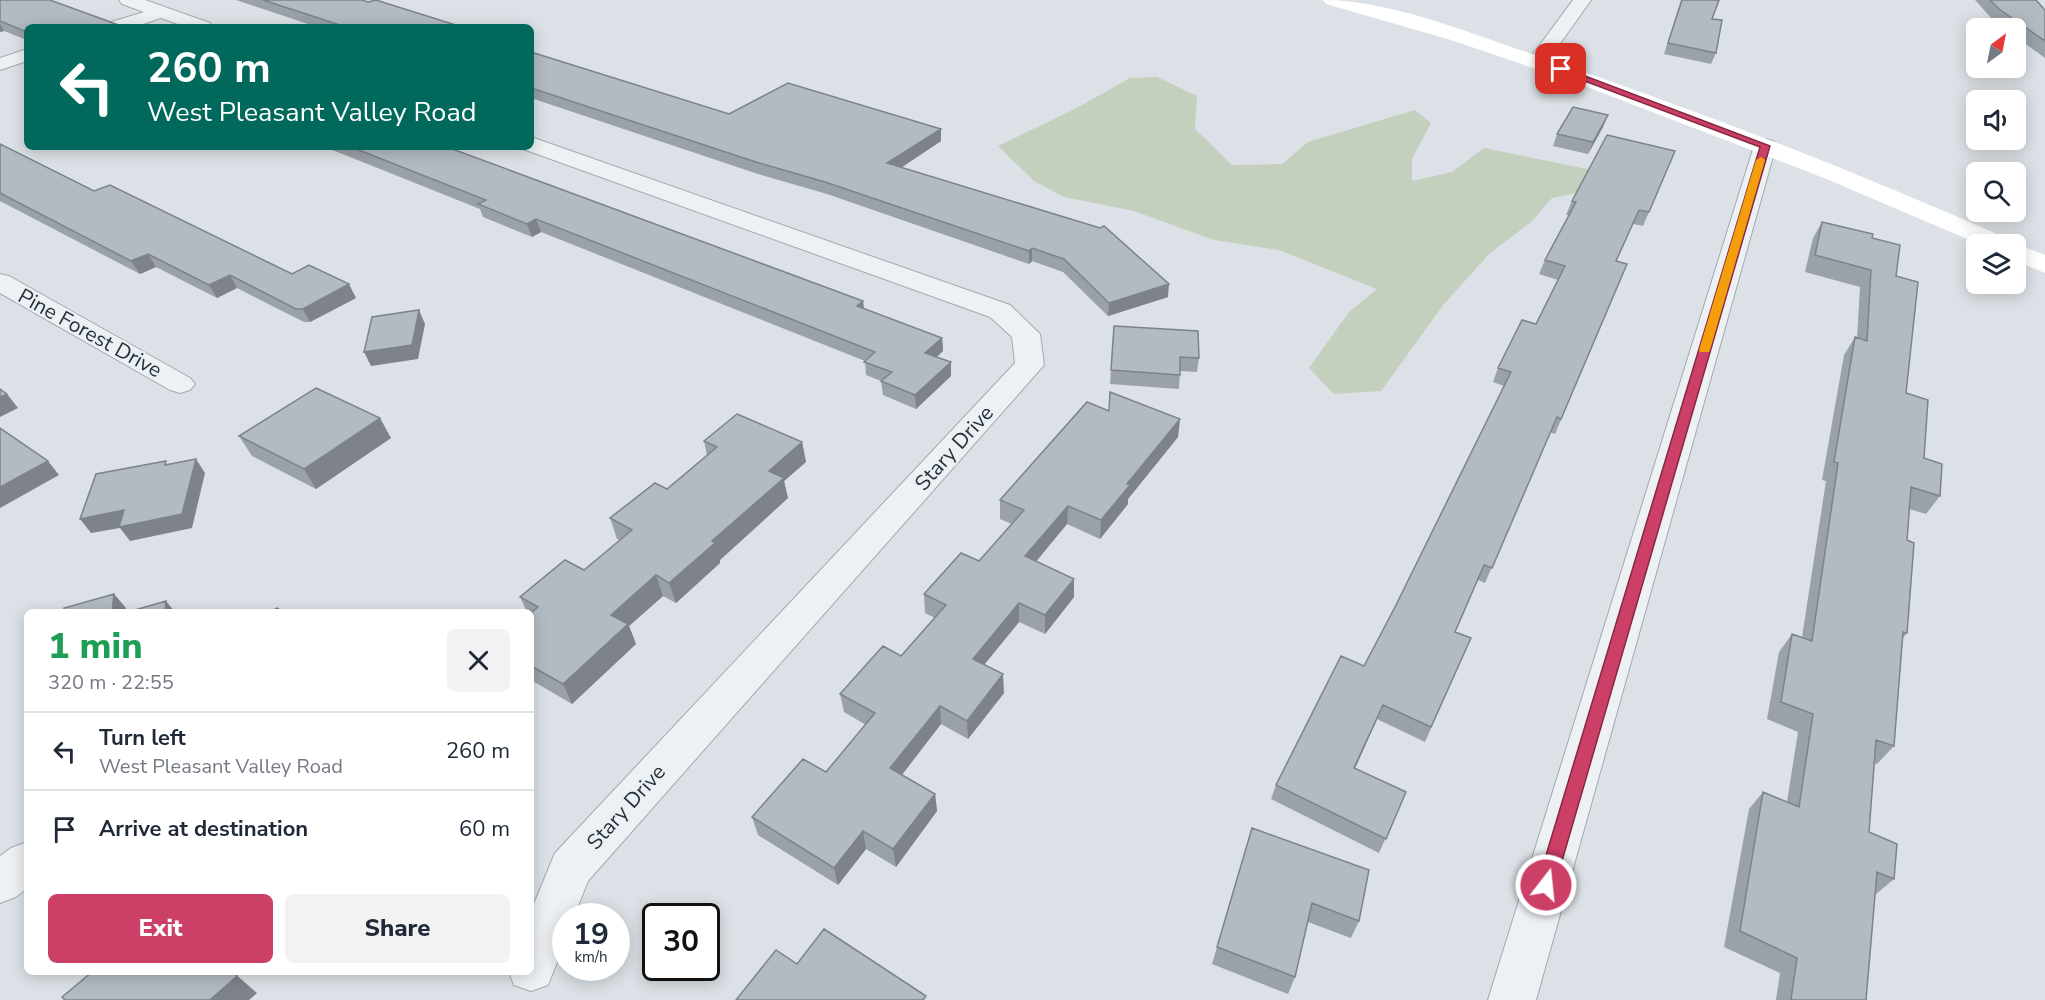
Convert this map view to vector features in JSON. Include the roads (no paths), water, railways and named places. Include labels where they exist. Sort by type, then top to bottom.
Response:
[{"type":"main road","points":[[1332,0],[1538,61],[1765,146],[1912,205],[1977,234]]},
{"type":"main road","points":[[2026,256],[2045,265]]},
{"type":"street","points":[[128,0],[195,24]]},
{"type":"street","points":[[1538,61],[1582,0]]},
{"type":"street","points":[[124,24],[161,12]]},
{"type":"street","points":[[0,64],[24,57]]},
{"type":"street","name":"Stary Drive","points":[[534,145],[1000,311],[1026,334],[1030,365],[571,868],[534,960]]},
{"type":"street","points":[[1512,1000],[1765,146]]},
{"type":"street","name":"Pine Forest Drive","points":[[0,282],[180,384]]},
{"type":"street","points":[[0,882],[24,864]]}]
